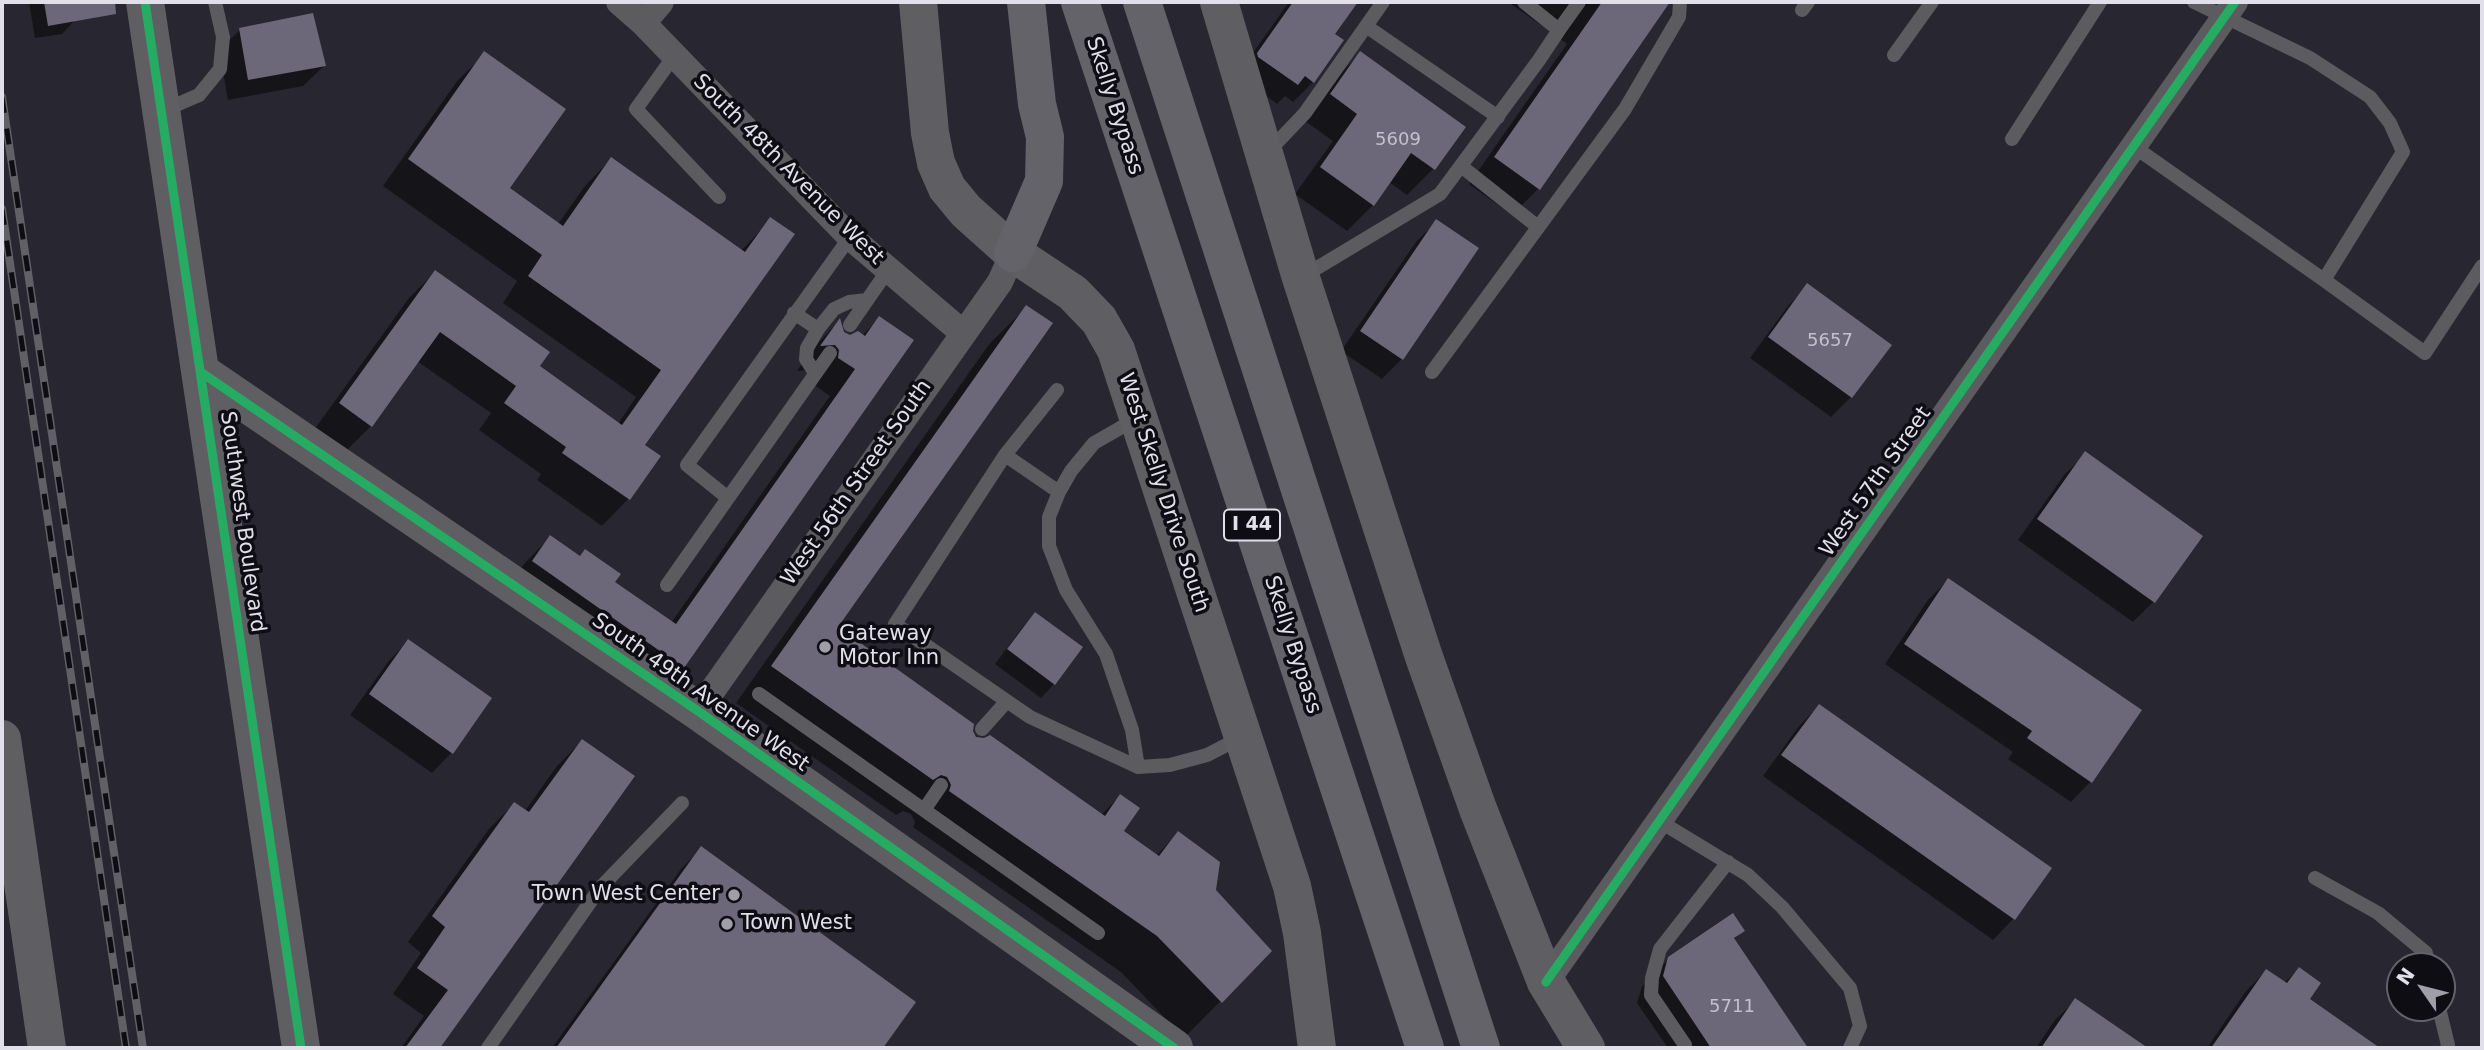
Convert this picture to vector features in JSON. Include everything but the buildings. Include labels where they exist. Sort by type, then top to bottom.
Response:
[{"type":"highway","points":[[1013,253],[1044,181],[1045,137],[1037,104],[1026,2]]},
{"type":"highway","name":"Skelly Bypass","points":[[1080,2],[1425,1048]]},
{"type":"highway","name":"I 44","points":[[1142,2],[1479,1037]]},
{"type":"street","name":"Southwest Boulevard","points":[[145,2],[301,1048]]},
{"type":"street","name":"South 48th Avenue West","points":[[619,2],[643,23],[850,237],[963,333]]},
{"type":"street","points":[[643,23],[661,2]]},
{"type":"street","name":"West Skelly Drive South","points":[[918,2],[930,133],[936,163],[947,188],[966,211],[1013,253],[1073,293],[1098,320],[1116,350],[1292,886],[1302,933],[1317,1048]]},
{"type":"street","points":[[1219,2],[1301,278],[1424,657],[1478,809],[1546,982],[1586,1048]]},
{"type":"street","name":"West 57th Street","points":[[1546,982],[2229,10]]},
{"type":"street","name":"West 56th Street South","points":[[698,711],[1000,282],[1013,253]]},
{"type":"street","name":"South 49th Avenue West","points":[[202,373],[698,711],[1174,1048]]},
{"type":"street","points":[[2,739],[47,1048]]},
{"type":"lane","points":[[162,111],[199,95],[220,69],[223,37],[215,2]]},
{"type":"lane","points":[[1264,157],[1304,113],[1383,2]]},
{"type":"lane","points":[[1524,2],[1559,30]]},
{"type":"lane","points":[[1301,278],[1440,194],[1579,2]]},
{"type":"lane","points":[[1432,372],[1625,109],[1679,17],[1680,2]]},
{"type":"lane","points":[[1894,55],[1932,2]]},
{"type":"lane","points":[[2011,139],[2100,2]]},
{"type":"lane","points":[[2194,2],[2229,10],[2310,58],[2370,97],[2390,123],[2403,152],[2324,279]]},
{"type":"lane","points":[[1366,26],[1498,117]]},
{"type":"lane","points":[[674,55],[636,110],[719,197]]},
{"type":"lane","points":[[2133,146],[2425,353],[2482,266]]},
{"type":"lane","points":[[1461,166],[1538,227]]},
{"type":"lane","points":[[728,498],[687,465],[850,237]]},
{"type":"lane","points":[[850,325],[888,270]]},
{"type":"lane","points":[[815,373],[806,359],[807,348],[818,330],[834,309],[849,302],[867,300]]},
{"type":"lane","points":[[794,313],[818,330]]},
{"type":"lane","points":[[667,586],[830,353]]},
{"type":"lane","points":[[1057,390],[1005,454],[895,624],[1030,717],[1138,767],[1170,765],[1207,755],[1243,737]]},
{"type":"lane","points":[[1138,767],[1132,730],[1106,654],[1066,590],[1049,546],[1049,517],[1071,471],[1094,443],[1139,418]]},
{"type":"lane","points":[[1005,454],[1059,492]]},
{"type":"lane","points":[[759,694],[1098,933]]},
{"type":"lane","points":[[982,729],[1007,701]]},
{"type":"lane","points":[[924,810],[941,785]]},
{"type":"lane","points":[[488,1048],[600,888],[682,803]]},
{"type":"lane","points":[[1659,821],[1748,875],[1782,907],[1850,988],[1860,1026],[1850,1048]]},
{"type":"lane","points":[[1685,1047],[1651,995],[1652,978],[1660,949],[1728,862]]},
{"type":"lane","points":[[2315,878],[2378,913],[2425,952]]},
{"type":"lane","points":[[2442,1022],[2448,1045],[2446,1048]]},
{"type":"railway","points":[[2,97],[143,1048]]},
{"type":"railway","points":[[2,209],[126,1048]]},
{"type":"cycle path","points":[[145,2],[301,1048]]},
{"type":"cycle path","points":[[1546,982],[2235,2]]},
{"type":"cycle path","points":[[202,373],[698,711],[1174,1048]]},
{"type":"place","name":"Gateway Motor Inn","points":[[825,647]]},
{"type":"place","name":"Town West Center","points":[[734,895]]},
{"type":"place","name":"Town West","points":[[727,924]]}]
